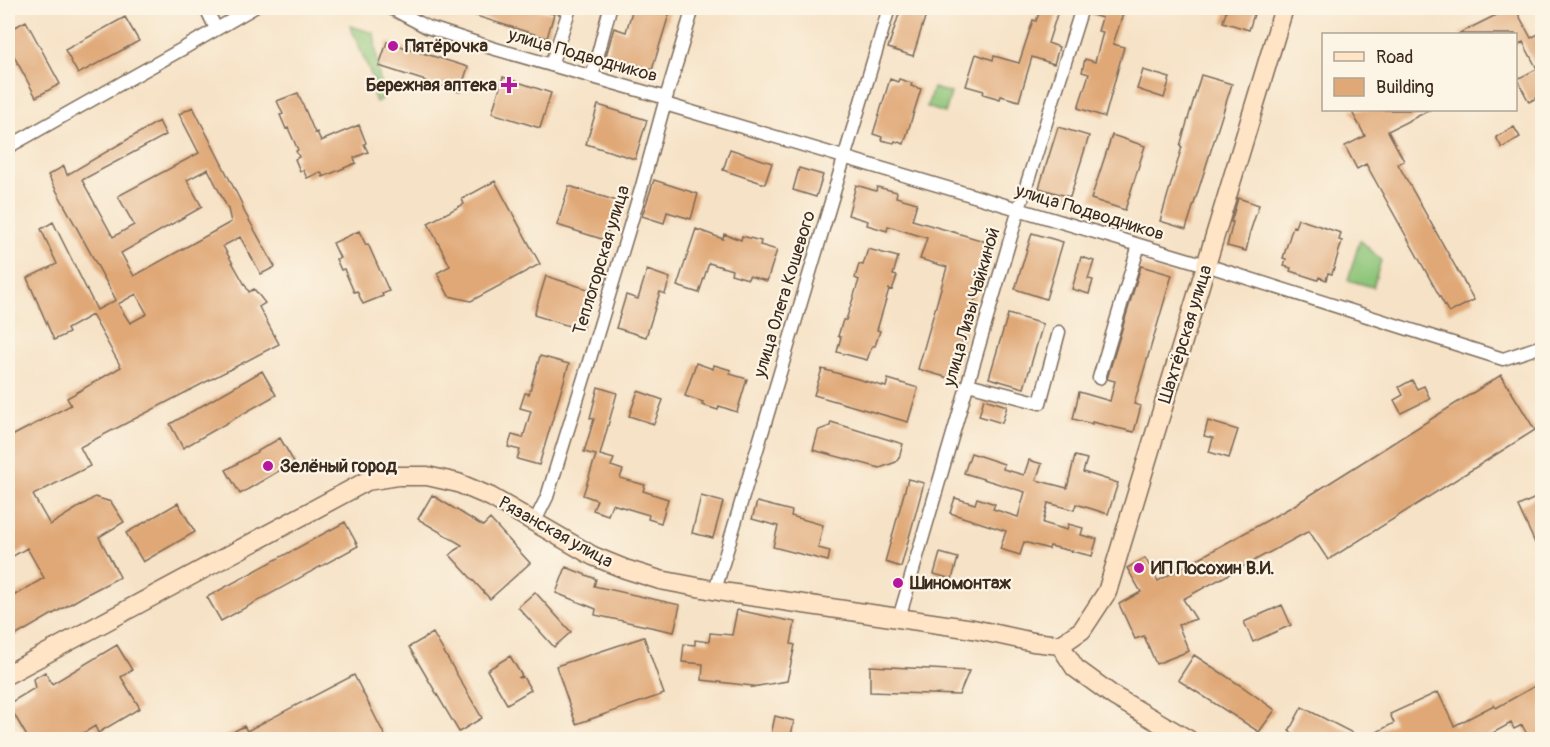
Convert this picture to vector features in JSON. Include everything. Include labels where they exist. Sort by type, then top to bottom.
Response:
[{"type":"main road","name":"Шахтёрская улица","points":[[1060,645],[1082,630],[1107,592],[1284,8]]},
{"type":"main road","name":"Рязанская улица","points":[[8,674],[367,481],[398,476],[427,476],[458,483],[491,497],[593,556],[660,580],[974,629],[1033,642],[1060,645]]},
{"type":"main road","points":[[1060,645],[1075,668],[1115,697],[1188,740]]},
{"type":"street","points":[[206,8],[216,29]]},
{"type":"street","points":[[8,147],[253,8]]},
{"type":"street","name":"улица Подводников","points":[[391,8],[427,27],[551,64],[843,158],[1206,265],[1503,359],[1542,346]]},
{"type":"street","points":[[551,64],[568,11],[561,8]]},
{"type":"street","points":[[592,77],[610,8]]},
{"type":"street","name":"Теплогорская улица","points":[[535,521],[551,486],[618,269],[693,8]]},
{"type":"street","name":"улица Олега Кошевого","points":[[715,590],[889,8]]},
{"type":"street","name":"улица Лизы Чайкиной","points":[[899,618],[1018,209],[1082,8]]},
{"type":"street","points":[[1099,378],[1139,245]]},
{"type":"street","points":[[968,384],[1040,403],[1059,332]]},
{"type":"green space","points":[[350,26],[374,33],[382,99],[376,102],[370,86],[375,84]]},
{"type":"green space","points":[[933,88],[951,93],[945,113],[927,107]]},
{"type":"green space","points":[[1360,240],[1381,260],[1373,287],[1348,280]]},
{"type":"building","points":[[457,8],[533,8],[554,14],[547,38],[457,10]]},
{"type":"building","points":[[633,8],[671,8],[652,70],[606,56],[614,28],[626,32]]},
{"type":"building","points":[[901,8],[928,8],[913,56],[888,48]]},
{"type":"building","points":[[1041,8],[1059,8],[1048,43],[1059,47],[1054,64],[1032,57],[1019,101],[1001,96],[1000,99],[966,86],[976,54],[993,60],[994,56],[1019,63],[1033,20],[1036,21]]},
{"type":"building","points":[[1090,8],[1125,8],[1113,44],[1124,47],[1105,117],[1078,108],[1089,74],[1082,72],[1085,59],[1095,62],[1103,32],[1098,31],[1102,18],[1089,14]]},
{"type":"building","points":[[1227,8],[1256,8],[1249,30],[1223,22]]},
{"type":"building","points":[[1510,8],[1515,8],[1531,38],[1542,32],[1542,95],[1529,102],[1517,79],[1537,69],[1523,42],[1517,45],[1517,33],[1460,33]]},
{"type":"building","points":[[125,17],[139,41],[78,74],[65,50]]},
{"type":"building","points":[[26,21],[60,84],[36,97],[8,45],[8,31]]},
{"type":"building","points":[[387,42],[468,67],[460,92],[379,66]]},
{"type":"building","points":[[1143,70],[1170,78],[1164,98],[1137,89]]},
{"type":"building","points":[[1201,75],[1232,84],[1186,229],[1160,221]]},
{"type":"building","points":[[503,77],[551,93],[540,128],[492,113]]},
{"type":"building","points":[[890,79],[912,83],[911,86],[921,89],[904,144],[881,140],[882,137],[873,134]]},
{"type":"building","points":[[298,93],[315,133],[317,132],[321,141],[359,125],[368,152],[354,158],[356,163],[323,177],[321,172],[307,178],[303,170],[300,171],[295,159],[299,157],[296,151],[298,150],[280,115],[283,114],[277,101]]},
{"type":"building","points":[[598,105],[647,120],[635,159],[586,144]]},
{"type":"building","points":[[193,107],[244,211],[275,267],[261,274],[240,237],[223,246],[249,292],[254,289],[265,303],[259,307],[279,344],[80,447],[90,466],[33,495],[50,525],[95,497],[111,502],[124,522],[99,537],[120,577],[8,640],[8,599],[44,578],[27,548],[8,559],[8,438],[71,405],[67,398],[121,367],[92,315],[67,329],[69,333],[54,340],[27,278],[57,264],[41,229],[53,222],[97,310],[116,300],[48,175],[64,166],[67,175],[159,121],[166,135],[82,180],[113,237],[134,225],[118,196],[199,153],[179,114]],"holes":[[[208,169],[228,209],[231,222],[134,276],[121,253],[202,207],[187,180]],[[136,294],[147,314],[130,323],[118,304]]]},
{"type":"building","points":[[1352,111],[1428,111],[1388,131],[1404,161],[1398,164],[1474,300],[1449,313],[1366,164],[1357,169],[1345,146],[1365,136]]},
{"type":"building","points":[[1058,127],[1089,136],[1070,197],[1039,188]]},
{"type":"building","points":[[1514,127],[1520,137],[1502,148],[1496,137]]},
{"type":"building","points":[[1112,135],[1145,146],[1125,210],[1091,199]]},
{"type":"building","points":[[730,149],[772,163],[765,184],[723,170]]},
{"type":"building","points":[[799,168],[823,175],[816,197],[793,190]]},
{"type":"building","points":[[654,180],[698,194],[691,219],[667,212],[664,223],[642,216]]},
{"type":"building","points":[[495,181],[540,264],[471,301],[449,296],[437,273],[450,266],[428,223],[464,204],[462,199]]},
{"type":"building","points":[[856,185],[876,191],[877,187],[897,192],[896,197],[917,203],[912,220],[991,243],[952,379],[918,369],[947,267],[920,259],[927,238],[888,226],[887,231],[867,225],[868,221],[848,215]]},
{"type":"building","points":[[569,186],[617,201],[605,240],[557,225]]},
{"type":"building","points":[[1238,198],[1259,205],[1246,251],[1227,246]]},
{"type":"building","points":[[1298,219],[1341,233],[1339,240],[1342,241],[1332,274],[1328,273],[1326,280],[1319,277],[1318,280],[1290,271],[1291,268],[1284,266],[1286,259],[1283,258],[1293,226],[1295,227]]},
{"type":"building","points":[[696,229],[723,239],[724,234],[741,240],[742,236],[761,241],[760,245],[777,250],[767,281],[731,274],[732,270],[709,263],[699,293],[677,286]]},
{"type":"building","points":[[359,231],[366,245],[368,244],[389,291],[363,304],[357,291],[354,292],[344,269],[341,270],[336,259],[340,258],[333,243]]},
{"type":"building","points":[[1032,233],[1063,242],[1046,299],[1015,289]]},
{"type":"building","points":[[868,249],[898,257],[893,275],[897,276],[892,290],[889,289],[877,330],[880,331],[867,360],[837,352],[841,337],[838,336],[843,320],[846,320],[859,280],[855,278],[859,264],[863,265]]},
{"type":"building","points":[[1081,257],[1094,261],[1088,279],[1093,280],[1089,294],[1072,289]]},
{"type":"building","points":[[1141,266],[1172,275],[1134,404],[1141,406],[1134,432],[1073,419],[1079,392],[1110,401],[1115,381],[1107,379]]},
{"type":"building","points":[[647,270],[670,278],[665,294],[660,292],[646,337],[616,328],[626,295],[638,299]]},
{"type":"building","points":[[546,276],[594,291],[582,330],[534,315]]},
{"type":"building","points":[[1008,314],[1043,324],[1024,388],[989,378]]},
{"type":"building","points":[[540,356],[569,364],[539,465],[517,459],[520,450],[508,447],[512,435],[523,438],[531,411],[520,408],[525,393],[529,394]]},
{"type":"building","points":[[696,363],[713,369],[714,365],[731,370],[730,374],[747,379],[737,412],[719,406],[718,410],[685,396]]},
{"type":"building","points":[[822,369],[886,387],[888,379],[918,388],[908,422],[814,395]]},
{"type":"building","points":[[262,371],[276,395],[183,448],[170,424]]},
{"type":"building","points":[[1501,375],[1535,430],[1328,560],[1309,531],[1183,599],[1196,619],[1178,625],[1189,651],[1156,664],[1144,636],[1135,639],[1119,604],[1141,592],[1127,568],[1145,558],[1158,581],[1293,506]]},
{"type":"building","points":[[1412,380],[1417,389],[1424,386],[1430,399],[1401,413],[1394,400],[1403,395],[1399,387]]},
{"type":"building","points":[[598,387],[617,393],[600,455],[614,459],[611,466],[623,470],[620,478],[645,485],[643,491],[668,499],[661,523],[648,519],[649,515],[612,504],[608,515],[593,510],[597,500],[583,495],[596,455],[584,452],[594,419],[590,418]]},
{"type":"building","points":[[638,391],[663,400],[654,424],[629,416]]},
{"type":"building","points":[[984,399],[1007,406],[1002,423],[979,416]]},
{"type":"building","points":[[1208,421],[1238,430],[1229,458],[1209,452],[1213,438],[1204,436]]},
{"type":"building","points":[[831,422],[903,444],[899,458],[896,462],[880,468],[813,450],[819,430],[830,426]]},
{"type":"building","points":[[280,438],[294,462],[240,494],[226,470]]},
{"type":"building","points":[[971,453],[1004,464],[1003,469],[1024,475],[1029,460],[1042,464],[1036,480],[1067,488],[1075,456],[1087,459],[1083,472],[1118,483],[1108,514],[1076,504],[1074,510],[1048,503],[1043,523],[1067,530],[1068,524],[1083,528],[1081,535],[1097,539],[1092,556],[1050,546],[1049,549],[1024,542],[1020,555],[1000,549],[1006,531],[950,513],[955,498],[975,504],[977,498],[995,504],[993,509],[1018,517],[1025,492],[964,473]]},
{"type":"building","points":[[908,479],[924,483],[901,567],[885,562]]},
{"type":"building","points":[[432,495],[483,526],[490,519],[530,563],[490,599],[450,555],[462,545],[418,519]]},
{"type":"building","points":[[1542,495],[1542,558],[1518,506]]},
{"type":"building","points":[[701,496],[723,502],[713,538],[692,533]]},
{"type":"building","points":[[757,502],[792,511],[791,516],[823,525],[818,548],[830,551],[828,561],[773,547],[778,526],[752,519]]},
{"type":"building","points":[[178,503],[195,532],[143,562],[126,533]]},
{"type":"building","points":[[345,522],[358,546],[221,621],[207,597]]},
{"type":"building","points":[[940,553],[958,558],[952,579],[934,574]]},
{"type":"building","points":[[566,567],[596,579],[594,586],[680,605],[674,632],[595,615],[596,609],[556,593]]},
{"type":"building","points":[[535,592],[571,632],[554,647],[518,607]]},
{"type":"building","points":[[1282,605],[1291,625],[1253,642],[1244,622]]},
{"type":"building","points":[[737,610],[795,622],[791,644],[795,645],[787,681],[752,687],[702,680],[703,664],[682,662],[684,644],[695,645],[695,640],[709,642],[710,633],[732,635]]},
{"type":"building","points":[[433,633],[482,718],[459,732],[409,647]]},
{"type":"building","points":[[644,637],[664,694],[576,724],[556,666]]},
{"type":"building","points":[[117,645],[132,670],[121,677],[140,708],[98,733],[95,726],[72,740],[29,740],[8,704],[35,688],[33,679],[45,672],[52,684]]},
{"type":"building","points":[[1194,655],[1275,710],[1259,732],[1178,680]]},
{"type":"building","points":[[510,656],[522,676],[518,678],[523,677],[531,690],[507,704],[487,670]]},
{"type":"building","points":[[870,666],[969,671],[959,695],[870,692]]},
{"type":"building","points":[[354,675],[387,740],[218,740],[244,726],[247,731]]},
{"type":"building","points":[[1542,682],[1542,740],[1530,740],[1522,725],[1514,729],[1511,723],[1480,740],[1305,740],[1289,731],[1302,707],[1364,739],[1394,723],[1390,714],[1438,692],[1454,726],[1494,705],[1496,708]]},
{"type":"building","points":[[775,716],[794,721],[790,740],[770,740]]},
{"type":"place","name":"Пятёрочка","points":[[393,46]]},
{"type":"place","name":"Бережная аптека","points":[[509,85]]},
{"type":"place","name":"Зелёный город","points":[[268,466]]},
{"type":"place","name":"ИП Посохин В.И.","points":[[1139,568]]},
{"type":"place","name":"Шиномонтаж","points":[[898,583]]}]
